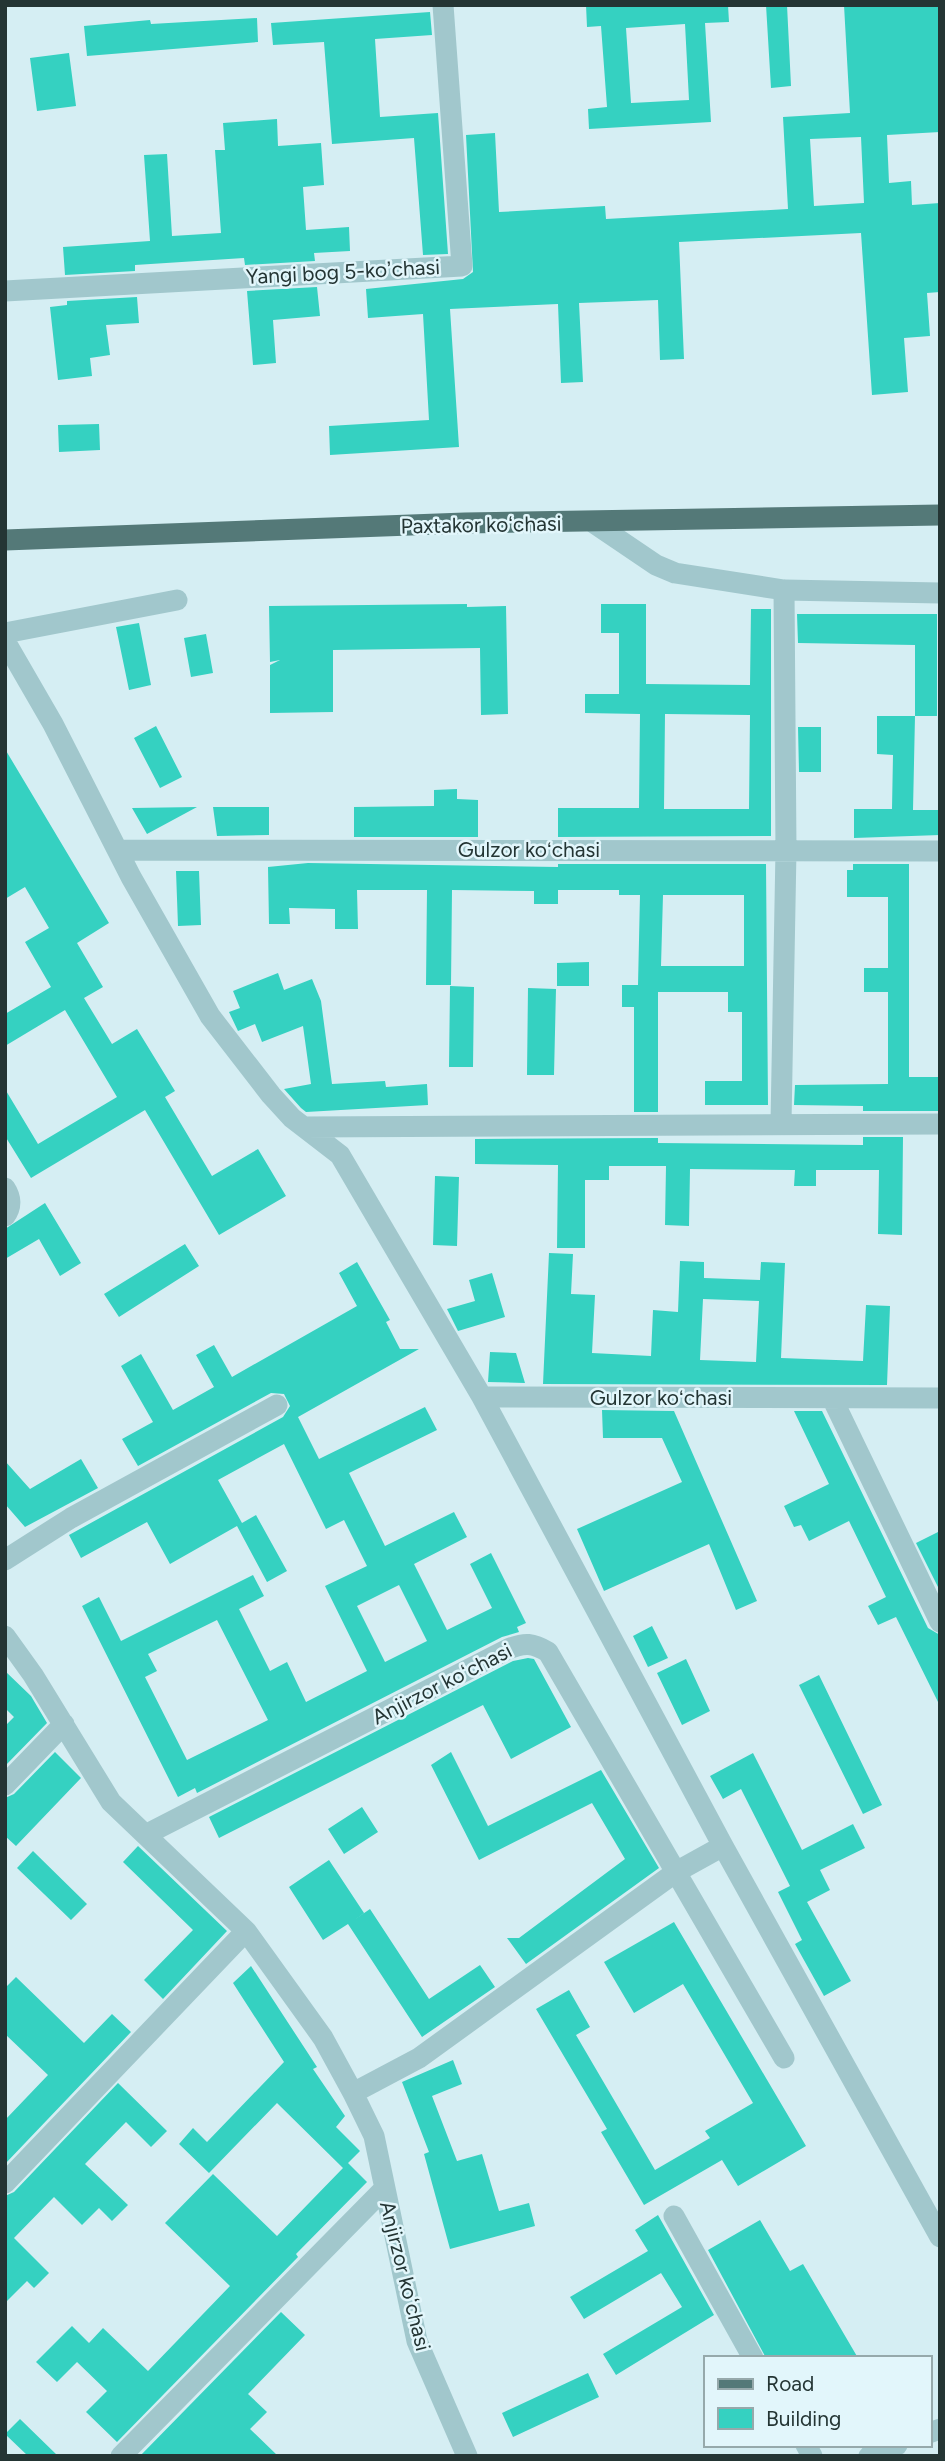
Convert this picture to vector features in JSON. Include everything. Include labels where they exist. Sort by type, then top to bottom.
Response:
[{"type":"main road","name":"Paxtakor koʻchasi","points":[[14,540],[465,523],[594,523],[940,515]]},
{"type":"street","name":"Yangi bog 5-koʼchasi","points":[[5,291],[462,266],[443,5]]},
{"type":"street","points":[[594,523],[656,565],[675,573],[784,590],[940,593]]},
{"type":"street","points":[[781,1124],[786,850],[784,590]]},
{"type":"street","points":[[5,633],[177,600]]},
{"type":"street","points":[[5,640],[210,1016],[271,1095],[304,1126],[340,1154],[482,1397],[723,1846],[940,2237]]},
{"type":"street","name":"Gulzor koʻchasi","points":[[119,850],[940,851]]},
{"type":"street","points":[[304,1126],[940,1124]]},
{"type":"street","points":[[5,1188],[10,1196],[9,1210],[5,1216]]},
{"type":"street","name":"Gulzor koʻchasi","points":[[482,1397],[940,1398]]},
{"type":"street","points":[[832,1398],[940,1622]]},
{"type":"street","points":[[9,1549],[277,1405]]},
{"type":"street","name":"Anjirzor koʻchasi","points":[[5,1636],[64,1724],[111,1802],[246,1931],[323,2038],[374,2136],[417,2341],[467,2456]]},
{"type":"street","name":"Anjirzor koʻchasi","points":[[147,1835],[508,1649],[522,1643],[535,1644],[548,1652],[784,2059]]},
{"type":"street","points":[[5,1785],[64,1724]]},
{"type":"street","points":[[353,2092],[419,2058],[676,1872],[723,1846]]},
{"type":"street","points":[[5,2183],[246,1931]]},
{"type":"street","points":[[121,2456],[384,2189]]},
{"type":"street","points":[[674,2216],[751,2356]]},
{"type":"street","points":[[869,2456],[892,2447]]},
{"type":"building","points":[[586,5],[728,5],[729,22],[705,23],[711,122],[589,129],[588,109],[607,107],[601,26],[587,27]],"holes":[[[685,24],[689,100],[631,103],[626,28]]]},
{"type":"building","points":[[766,5],[787,5],[791,86],[771,88]]},
{"type":"building","points":[[844,5],[940,5],[940,132],[887,135],[889,183],[911,181],[912,205],[940,203],[940,292],[927,293],[930,336],[904,338],[908,392],[872,395],[861,233],[679,242],[684,359],[660,360],[658,300],[579,303],[583,382],[561,383],[558,304],[450,309],[459,447],[330,455],[329,426],[429,420],[423,314],[368,318],[366,289],[463,279],[473,272],[466,135],[495,133],[499,212],[605,206],[606,219],[788,209],[783,117],[850,113]],"holes":[[[861,137],[864,203],[814,206],[810,139]]]},
{"type":"building","points":[[430,12],[432,35],[375,39],[380,117],[438,113],[448,254],[423,255],[414,138],[332,144],[324,42],[273,45],[271,23]]},
{"type":"building","points":[[257,18],[258,42],[87,56],[84,26],[150,20],[151,24]]},
{"type":"building","points":[[69,53],[76,106],[37,111],[30,58]]},
{"type":"building","points":[[277,119],[278,146],[321,143],[324,185],[303,187],[306,230],[349,227],[350,251],[314,253],[315,261],[245,265],[244,258],[135,265],[135,271],[65,275],[63,247],[150,241],[144,155],[167,154],[172,236],[221,233],[215,150],[225,150],[223,123]]},
{"type":"building","points":[[317,287],[320,316],[273,320],[276,363],[253,365],[247,291]]},
{"type":"building","points":[[137,297],[139,323],[106,325],[110,355],[90,358],[92,376],[58,380],[50,307],[67,305],[67,301]]},
{"type":"building","points":[[99,424],[100,450],[59,452],[58,425]]},
{"type":"building","points":[[467,604],[467,607],[506,606],[508,714],[481,715],[480,648],[333,650],[333,712],[270,713],[270,665],[280,660],[270,662],[269,606]]},
{"type":"building","points":[[601,604],[646,604],[646,684],[750,685],[751,609],[771,609],[771,836],[558,837],[558,808],[639,808],[640,714],[585,713],[585,694],[619,694],[619,633],[601,633]],"holes":[[[665,714],[750,715],[749,809],[664,809]]]},
{"type":"building","points":[[797,614],[937,614],[937,716],[915,716],[915,645],[798,643]]},
{"type":"building","points":[[139,623],[151,685],[129,690],[116,627]]},
{"type":"building","points":[[206,634],[213,673],[191,677],[184,638]]},
{"type":"building","points":[[877,716],[915,716],[913,810],[940,810],[940,835],[854,838],[854,809],[892,809],[893,755],[877,754]]},
{"type":"building","points":[[156,726],[182,777],[160,788],[134,738]]},
{"type":"building","points":[[798,727],[821,727],[821,772],[799,772]]},
{"type":"building","points":[[5,749],[109,923],[77,943],[103,987],[84,998],[112,1044],[137,1029],[175,1091],[165,1097],[212,1176],[258,1149],[286,1196],[219,1235],[145,1110],[31,1178],[5,1136],[5,1089],[38,1144],[117,1097],[65,1010],[5,1046],[5,1014],[51,987],[25,942],[49,928],[25,887],[5,899]]},
{"type":"building","points":[[457,789],[457,799],[478,800],[478,837],[354,837],[354,807],[434,806],[434,790]]},
{"type":"building","points":[[197,807],[147,834],[132,808]]},
{"type":"building","points":[[213,807],[269,807],[269,835],[217,836]]},
{"type":"building","points":[[308,863],[558,867],[558,864],[766,864],[768,1105],[705,1105],[705,1081],[742,1081],[742,1012],[728,1012],[728,992],[658,992],[658,1112],[634,1112],[634,1007],[622,1007],[622,985],[638,985],[640,895],[619,895],[619,890],[558,890],[558,904],[534,904],[534,891],[452,890],[451,985],[426,985],[427,890],[357,890],[358,929],[335,929],[335,909],[289,908],[290,924],[269,924],[268,867]],"holes":[[[663,895],[744,895],[744,966],[661,966]]]},
{"type":"building","points":[[853,864],[909,864],[909,1077],[940,1077],[940,1111],[863,1111],[863,1106],[794,1105],[795,1085],[888,1084],[888,992],[864,992],[864,968],[888,968],[888,897],[847,897],[847,870],[853,870]]},
{"type":"building","points":[[176,871],[199,871],[201,925],[178,926]]},
{"type":"building","points":[[589,962],[589,986],[557,986],[557,963]]},
{"type":"building","points":[[278,973],[284,990],[312,979],[321,1001],[332,1084],[385,1081],[386,1087],[427,1084],[428,1105],[306,1112],[301,1108],[284,1089],[311,1084],[303,1026],[262,1042],[255,1024],[238,1031],[229,1012],[240,1008],[233,991]]},
{"type":"building","points":[[450,986],[474,987],[473,1067],[449,1067]]},
{"type":"building","points":[[528,988],[556,989],[554,1075],[527,1075]]},
{"type":"building","points":[[863,1137],[903,1137],[902,1235],[878,1234],[879,1170],[816,1170],[816,1186],[794,1186],[795,1170],[690,1169],[689,1226],[665,1225],[666,1166],[609,1166],[609,1180],[585,1180],[585,1248],[557,1248],[558,1165],[475,1164],[475,1139],[658,1138],[658,1143],[863,1145]]},
{"type":"building","points":[[435,1176],[459,1177],[457,1246],[433,1245]]},
{"type":"building","points":[[45,1203],[81,1263],[60,1276],[39,1239],[5,1259],[5,1229]]},
{"type":"building","points":[[185,1244],[199,1266],[119,1317],[104,1294]]},
{"type":"building","points":[[549,1253],[573,1254],[571,1294],[595,1295],[592,1353],[651,1356],[653,1310],[678,1312],[680,1261],[704,1262],[704,1278],[760,1280],[761,1262],[785,1263],[781,1358],[863,1361],[866,1305],[890,1306],[887,1385],[543,1384]],"holes":[[[703,1299],[759,1301],[756,1362],[700,1360]]]},
{"type":"building","points":[[357,1262],[390,1320],[386,1322],[400,1349],[419,1349],[298,1417],[319,1459],[425,1407],[437,1430],[349,1473],[385,1546],[454,1512],[467,1537],[414,1564],[447,1630],[492,1608],[470,1564],[491,1553],[526,1623],[517,1627],[519,1632],[502,1637],[197,1793],[195,1788],[178,1797],[82,1606],[99,1597],[121,1641],[253,1575],[264,1596],[239,1609],[270,1671],[287,1662],[306,1702],[367,1671],[325,1586],[367,1566],[344,1520],[326,1529],[284,1444],[218,1480],[242,1523],[256,1515],[287,1571],[267,1582],[237,1526],[170,1564],[147,1522],[81,1558],[69,1535],[283,1417],[290,1406],[284,1394],[271,1393],[138,1466],[122,1439],[153,1422],[121,1366],[141,1354],[173,1410],[214,1387],[196,1355],[214,1345],[232,1377],[357,1306],[339,1273]],"holes":[[[399,1585],[427,1641],[385,1662],[357,1606]],[[217,1620],[268,1720],[187,1760],[145,1677],[157,1671],[148,1654]]]},
{"type":"building","points":[[492,1273],[505,1317],[458,1331],[447,1309],[475,1301],[469,1280]]},
{"type":"building","points":[[490,1352],[516,1353],[525,1383],[488,1382]]},
{"type":"building","points":[[602,1410],[674,1411],[757,1601],[736,1610],[709,1544],[604,1591],[577,1529],[682,1482],[662,1438],[603,1438]]},
{"type":"building","points":[[794,1411],[822,1411],[928,1628],[940,1635],[940,1706],[896,1617],[878,1625],[868,1606],[886,1597],[849,1521],[809,1541],[801,1525],[794,1527],[784,1506],[829,1484]]},
{"type":"building","points":[[81,1459],[98,1488],[25,1527],[5,1504],[5,1461],[30,1489]]},
{"type":"building","points":[[940,1531],[940,1591],[916,1543]]},
{"type":"building","points":[[652,1626],[668,1658],[648,1667],[633,1636]]},
{"type":"building","points":[[534,1659],[571,1727],[511,1759],[483,1705],[219,1838],[209,1817],[513,1661]]},
{"type":"building","points":[[686,1659],[710,1711],[682,1725],[657,1673]]},
{"type":"building","points":[[5,1671],[31,1696],[47,1723],[5,1766],[5,1726],[14,1717],[5,1708]]},
{"type":"building","points":[[819,1675],[882,1805],[863,1814],[799,1685]]},
{"type":"building","points":[[55,1752],[81,1778],[16,1846],[5,1836],[5,1798],[14,1794]]},
{"type":"building","points":[[451,1752],[488,1826],[601,1770],[659,1868],[526,1964],[507,1938],[519,1938],[625,1859],[592,1803],[479,1860],[431,1765]]},
{"type":"building","points":[[753,1753],[802,1850],[853,1824],[865,1848],[820,1870],[830,1890],[807,1902],[851,1981],[824,1996],[795,1944],[802,1940],[778,1892],[790,1886],[741,1789],[723,1799],[710,1776]]},
{"type":"building","points":[[362,1807],[378,1832],[344,1854],[328,1829]]},
{"type":"building","points":[[138,1846],[227,1931],[163,1999],[144,1980],[193,1930],[123,1862]]},
{"type":"building","points":[[33,1851],[87,1904],[71,1920],[17,1868]]},
{"type":"building","points":[[329,1860],[364,1913],[354,1920],[370,1909],[429,1999],[480,1965],[495,1987],[422,2037],[348,1924],[323,1940],[289,1887]]},
{"type":"building","points":[[674,1922],[806,2146],[738,2186],[722,2160],[644,2205],[601,2132],[607,2129],[536,2009],[569,1990],[590,2027],[576,2035],[655,2170],[710,2138],[705,2131],[753,2103],[683,1984],[634,2013],[604,1962]]},
{"type":"building","points":[[251,1966],[317,2067],[313,2069],[345,2116],[336,2127],[360,2151],[348,2163],[367,2182],[296,2254],[298,2257],[117,2442],[86,2412],[107,2391],[77,2362],[57,2382],[36,2362],[72,2326],[89,2343],[103,2328],[148,2371],[230,2286],[165,2223],[213,2174],[277,2236],[343,2168],[277,2103],[209,2173],[179,2144],[193,2128],[207,2142],[284,2062],[233,1983]]},
{"type":"building","points":[[16,1977],[84,2043],[112,2014],[131,2032],[5,2164],[5,2120],[48,2075],[5,2034],[5,1988]]},
{"type":"building","points":[[453,2060],[462,2084],[432,2096],[457,2161],[482,2154],[499,2211],[529,2203],[535,2226],[450,2249],[424,2154],[429,2152],[402,2082]]},
{"type":"building","points":[[118,2083],[167,2131],[151,2147],[126,2122],[85,2164],[128,2205],[112,2221],[99,2208],[82,2225],[54,2197],[14,2238],[49,2273],[34,2288],[27,2281],[5,2303],[5,2196],[14,2192]]},
{"type":"building","points":[[658,2215],[714,2315],[616,2375],[603,2354],[682,2307],[661,2273],[584,2319],[570,2297],[648,2251],[635,2230]]},
{"type":"building","points":[[760,2220],[790,2271],[803,2264],[857,2356],[765,2356],[708,2250]]},
{"type":"building","points":[[281,2312],[305,2335],[248,2394],[267,2412],[250,2429],[278,2456],[140,2456]]},
{"type":"building","points":[[588,2373],[599,2397],[513,2437],[502,2413]]},
{"type":"building","points":[[20,2419],[58,2456],[28,2456],[5,2434]]}]
